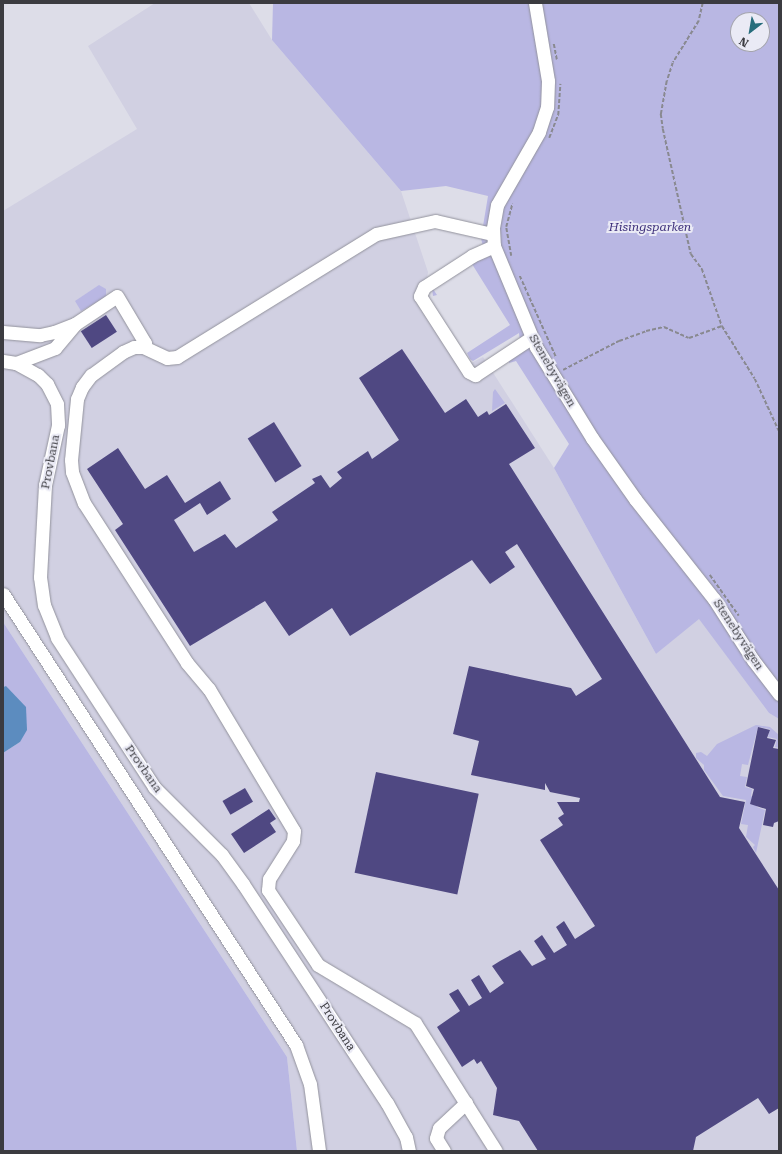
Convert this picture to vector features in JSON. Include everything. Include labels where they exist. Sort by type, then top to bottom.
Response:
[{"type":"street","points":[[532,338],[475,375],[469,372],[420,296],[424,287],[472,256],[493,240],[500,198],[539,132],[547,107],[548,81],[535,3]]},
{"type":"street","points":[[493,240],[435,220],[374,236],[177,357],[162,357],[143,347],[134,347],[123,352],[91,375],[82,387],[77,399],[71,460],[77,487],[84,503],[187,663],[209,690],[294,830],[293,841],[269,879],[268,890],[318,966],[415,1023],[496,1151]]},
{"type":"street","name":"Stenebyvägen","points":[[493,240],[532,338],[606,459],[714,598],[753,660],[779,694]]},
{"type":"street","points":[[3,332],[40,335],[75,324],[117,296],[145,343],[143,347]]},
{"type":"street","points":[[16,363],[56,348],[75,324]]},
{"type":"street","name":"Provbana","points":[[3,361],[16,363],[31,370],[47,384],[56,400],[59,415],[46,485],[40,577],[44,605],[57,638],[154,787],[213,844],[232,868],[387,1103],[406,1137],[409,1151]]},
{"type":"street","name":"Provbana","points":[[3,594],[296,1045],[310,1084],[319,1151]]},
{"type":"street","points":[[444,1151],[436,1138],[439,1128],[466,1104]]},
{"type":"path","points":[[703,3],[699,21],[669,75],[661,114],[691,254],[702,269],[722,326],[755,379],[779,431]]},
{"type":"path","points":[[554,40],[557,64]]},
{"type":"path","points":[[546,144],[558,115],[559,79]]},
{"type":"path","points":[[513,199],[506,232],[514,262]]},
{"type":"path","points":[[519,274],[558,361]]},
{"type":"path","points":[[563,370],[619,341],[646,331],[664,327],[689,338],[722,326]]},
{"type":"path","points":[[561,366],[567,377]]},
{"type":"path","points":[[706,570],[725,593],[742,620]]},
{"type":"shaded area","points":[[155,3],[249,3],[272,40],[401,191],[428,272],[425,291],[471,363],[483,357],[554,468],[656,654],[699,618],[769,713],[779,719],[779,1151],[297,1151],[287,1057],[3,622],[3,211],[137,129],[88,46]]},
{"type":"shaded area","points":[[6,686],[26,707],[27,730],[20,742],[3,753],[3,687]]},
{"type":"green space","name":"Hisingsparken","points":[[273,3],[779,3],[779,719],[769,713],[699,619],[656,654],[554,468],[569,444],[516,361],[509,363],[509,359],[521,350],[519,333],[473,361],[470,359],[467,353],[510,325],[472,264],[433,289],[437,295],[433,296],[432,289],[485,255],[481,238],[488,196],[446,186],[401,191],[272,40]]},
{"type":"green space","points":[[99,285],[106,289],[106,297],[81,311],[75,301]]},
{"type":"green space","points":[[495,389],[505,403],[492,411],[493,392]]},
{"type":"green space","points":[[3,622],[287,1057],[297,1151],[3,1151],[3,753],[20,742],[6,686],[3,687]]},
{"type":"green space","points":[[756,725],[770,727],[779,735],[779,748],[775,747],[777,739],[768,737],[770,729],[758,727],[748,765],[742,764],[740,776],[747,777],[745,787],[752,789],[751,796],[758,799],[757,807],[765,810],[756,853],[753,847],[755,845],[746,837],[748,825],[741,824],[746,800],[723,796],[704,770],[704,765],[696,758],[696,753],[701,752],[707,756],[717,744]]},
{"type":"building","points":[[106,315],[117,332],[92,348],[81,331]]},
{"type":"building","points":[[402,349],[445,413],[466,399],[478,417],[487,411],[489,415],[506,404],[535,448],[509,464],[720,797],[745,802],[739,828],[779,890],[779,1108],[769,1114],[758,1098],[696,1137],[693,1151],[538,1151],[519,1121],[493,1115],[497,1088],[481,1061],[477,1064],[474,1059],[462,1067],[437,1027],[460,1011],[449,994],[458,989],[469,1006],[482,998],[471,980],[479,975],[490,993],[504,983],[492,966],[520,950],[532,966],[546,959],[534,941],[542,935],[554,953],[567,945],[556,927],[564,921],[575,939],[595,926],[540,840],[563,825],[558,818],[564,814],[557,802],[579,802],[580,798],[550,792],[545,783],[545,790],[471,775],[479,741],[453,734],[469,666],[571,688],[576,696],[602,679],[517,544],[505,552],[515,567],[490,584],[472,560],[350,636],[332,608],[289,636],[265,601],[190,646],[115,530],[123,524],[87,469],[118,448],[145,489],[167,475],[185,503],[220,481],[231,499],[207,515],[200,503],[174,520],[194,552],[225,534],[236,548],[278,520],[272,512],[315,483],[312,479],[321,475],[330,488],[342,478],[337,472],[368,451],[372,459],[399,440],[359,378]]},
{"type":"building","points":[[274,422],[302,466],[275,483],[248,438]]},
{"type":"building","points":[[758,727],[770,730],[767,738],[776,740],[773,748],[779,749],[779,821],[774,823],[773,827],[763,825],[766,809],[750,804],[754,789],[746,786]]},
{"type":"building","points":[[376,772],[479,794],[457,895],[355,873]]},
{"type":"building","points":[[245,788],[253,802],[230,815],[222,801]]},
{"type":"building","points":[[269,809],[276,819],[270,823],[276,832],[244,853],[231,834]]}]
